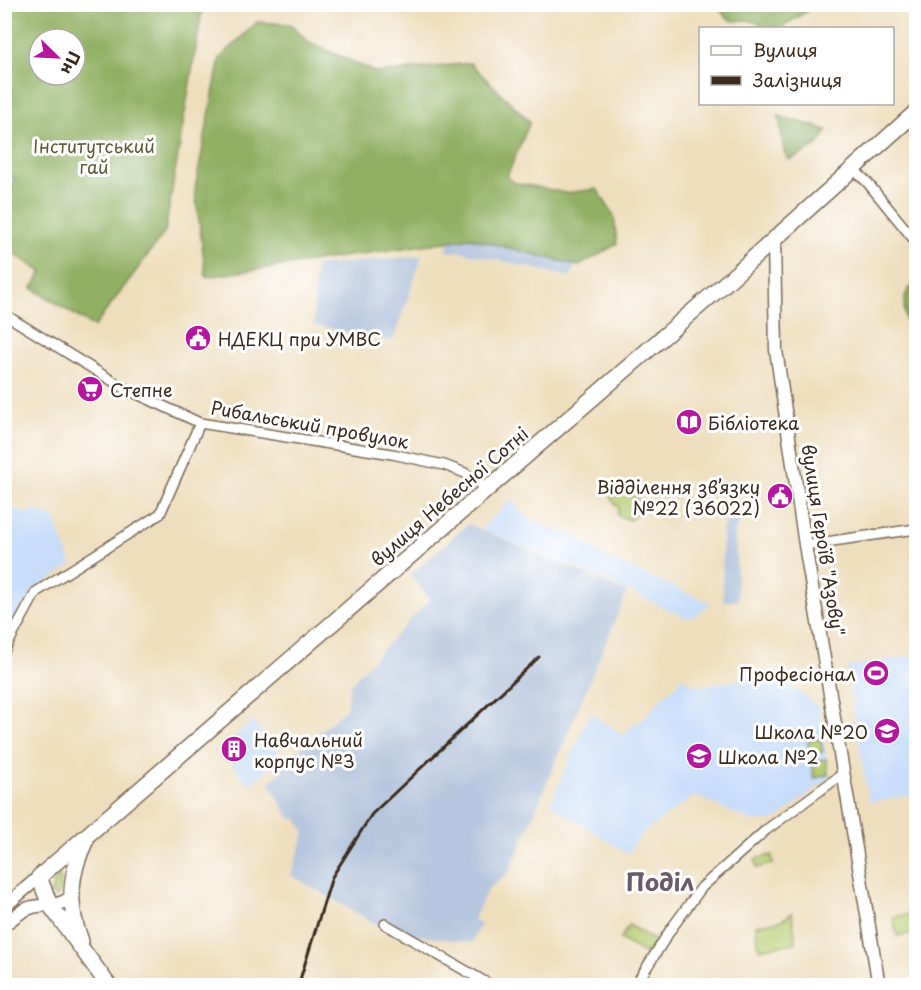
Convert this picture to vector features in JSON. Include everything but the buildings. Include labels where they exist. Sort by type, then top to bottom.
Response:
[{"type":"main road","name":"вулиця Небесної Сотні","points":[[39,877],[774,240],[916,112]]},
{"type":"main road","points":[[86,955],[77,932],[71,897],[72,878],[88,834]]},
{"type":"main road","points":[[60,859],[68,868],[72,878]]},
{"type":"main road","points":[[39,877],[50,905],[109,986]]},
{"type":"street","points":[[853,169],[867,182],[916,242]]},
{"type":"street","name":"вулиця Героїв \"Азову\"","points":[[774,240],[776,350],[805,545],[879,986]]},
{"type":"street","name":"Рибальський провулок","points":[[4,314],[124,388],[200,423],[392,454],[444,465],[465,473],[479,482],[486,490]]},
{"type":"street","points":[[4,651],[36,592],[160,514],[200,423]]},
{"type":"street","points":[[805,545],[916,529]]},
{"type":"street","points":[[635,986],[671,929],[702,887],[766,830],[844,773]]},
{"type":"street","name":"вулиця Небесної Сотні","points":[[4,907],[39,877]]},
{"type":"street","points":[[4,925],[25,910],[58,904],[71,897]]},
{"type":"street","points":[[385,924],[492,986]]},
{"type":"shaded area","points":[[5,174],[15,178],[5,201]]},
{"type":"shaded area","points":[[447,229],[591,251],[576,265],[570,277],[459,251],[448,252]]},
{"type":"shaded area","points":[[422,256],[393,341],[314,325],[315,266]]},
{"type":"shaded area","points":[[512,499],[521,512],[531,520],[576,535],[600,555],[711,603],[698,614],[687,618],[596,576],[481,529]]},
{"type":"shaded area","points":[[5,504],[25,513],[35,510],[54,518],[72,565],[34,589],[5,641]]},
{"type":"shaded area","points":[[730,511],[743,515],[735,532],[738,601],[723,601],[722,530]]},
{"type":"shaded area","points":[[468,524],[627,592],[509,873],[488,889],[473,920],[481,924],[471,943],[388,931],[291,875],[305,832],[296,818],[291,820],[269,783],[284,769],[281,765],[346,709],[350,684],[430,599],[410,575]]},
{"type":"shaded area","name":"Школа №20","points":[[916,655],[916,795],[869,802],[846,667]]},
{"type":"shaded area","name":"Школа №2","points":[[775,675],[818,706],[830,777],[777,819],[751,821],[695,796],[643,832],[628,854],[550,804],[590,713],[623,735],[630,727],[643,719],[666,693],[678,685],[681,678],[699,686]]},
{"type":"shaded area","name":"Навчальний корпус №3","points":[[252,721],[283,757],[250,785],[220,750]]},
{"type":"green space","name":"Інститутський гай","points":[[4,5],[203,5],[165,232],[94,327],[32,288],[42,272],[5,248],[5,201],[15,179],[5,174]]},
{"type":"green space","points":[[715,5],[816,5],[783,27],[764,27],[747,20],[734,21],[727,18]]},
{"type":"green space","points":[[257,22],[290,24],[307,41],[377,73],[470,63],[530,122],[507,176],[512,182],[566,193],[597,189],[614,216],[617,244],[579,266],[471,238],[206,277],[195,189],[220,58]]},
{"type":"green space","points":[[779,116],[827,130],[816,145],[788,160],[784,152]]},
{"type":"green space","points":[[916,283],[916,339],[909,330],[904,308],[906,294]]},
{"type":"green space","points":[[615,487],[633,494],[643,506],[630,520],[617,515],[619,508],[611,498]]},
{"type":"green space","points":[[820,738],[823,752],[810,754],[808,741]]},
{"type":"green space","points":[[826,759],[828,775],[814,778],[812,761]]},
{"type":"green space","points":[[772,855],[773,864],[757,868],[755,859]]},
{"type":"green space","points":[[56,875],[61,877],[56,898],[51,893]]},
{"type":"green space","points":[[792,913],[796,943],[759,949],[756,925],[780,921]]},
{"type":"green space","points":[[916,913],[916,933],[897,936],[893,917]]},
{"type":"green space","points":[[629,925],[655,941],[647,955],[620,939]]},
{"type":"railway","points":[[298,986],[332,877],[372,814],[539,657]]},
{"type":"place","name":"НДЕКЦ при УМВС","points":[[198,338]]},
{"type":"place","name":"Степне","points":[[90,389]]},
{"type":"place","name":"Бібліотека","points":[[689,422]]},
{"type":"place","name":"Відділення зв’язку №22 (36022)","points":[[780,496]]},
{"type":"place","name":"Професіонал","points":[[876,673]]},
{"type":"place","name":"Школа №20","points":[[887,731]]},
{"type":"place","name":"Навчальний корпус №3","points":[[234,749]]},
{"type":"place","name":"Школа №2","points":[[699,756]]},
{"type":"district","name":"Поділ","points":[[660,881]]}]
